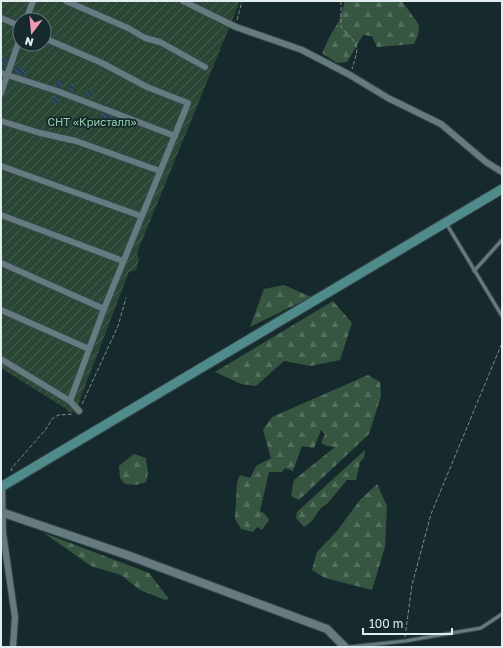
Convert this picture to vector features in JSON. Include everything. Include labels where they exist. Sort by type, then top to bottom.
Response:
[{"type":"main road","points":[[1,487],[502,189]]},
{"type":"street","points":[[29,12],[33,1]]},
{"type":"street","points":[[66,1],[128,28],[145,38],[160,42],[205,67]]},
{"type":"street","points":[[183,1],[236,27],[302,50],[350,75],[388,98],[440,124],[480,157],[502,172]]},
{"type":"street","points":[[1,18],[12,23]]},
{"type":"street","points":[[52,41],[102,63],[147,87],[188,103],[104,308],[70,401]]},
{"type":"street","points":[[1,93],[4,74],[14,52]]},
{"type":"street","points":[[4,74],[58,92],[175,136]]},
{"type":"street","points":[[1,121],[40,133],[76,141],[160,171]]},
{"type":"street","points":[[1,166],[141,216]]},
{"type":"street","points":[[1,215],[124,261]]},
{"type":"street","points":[[1,263],[104,308]]},
{"type":"street","points":[[1,310],[89,349]]},
{"type":"street","points":[[1,359],[70,401],[79,411]]},
{"type":"street","points":[[1,487],[3,532],[15,617],[13,647]]},
{"type":"street","points":[[1,512],[327,629],[345,647]]},
{"type":"lane","points":[[446,223],[502,316]]},
{"type":"lane","points":[[474,271],[502,240]]},
{"type":"lane","points":[[349,647],[405,641],[481,628],[502,614]]},
{"type":"path","points":[[236,27],[242,1]]},
{"type":"path","points":[[341,1],[341,27],[356,43],[357,48],[350,75]]},
{"type":"path","points":[[405,641],[412,585],[431,514],[502,343]]},
{"type":"green space","name":"СНТ «Кристалл»","points":[[1,1],[240,1],[137,253],[139,259],[136,270],[129,272],[79,402],[77,411],[70,413],[65,408],[1,368]]},
{"type":"green space","points":[[345,1],[402,1],[419,25],[418,35],[414,44],[377,47],[372,36],[363,35],[347,62],[337,63],[322,53],[339,21]]},
{"type":"green space","points":[[284,285],[311,297],[250,327],[264,289]]},
{"type":"green space","points":[[333,301],[352,323],[340,360],[311,366],[284,361],[256,386],[241,384],[215,372]]},
{"type":"green space","points":[[368,375],[380,382],[381,396],[369,434],[299,500],[291,496],[294,480],[335,447],[327,446],[321,443],[325,434],[321,430],[314,448],[302,446],[293,471],[285,468],[282,472],[269,472],[260,511],[265,514],[269,520],[262,530],[257,527],[253,532],[241,529],[235,519],[237,482],[240,475],[250,478],[256,466],[271,458],[263,430],[272,417]]},
{"type":"green space","points":[[365,450],[364,458],[360,462],[356,480],[347,480],[327,504],[320,509],[311,522],[304,527],[296,518],[297,512]]},
{"type":"green space","points":[[134,454],[146,458],[148,473],[146,482],[136,485],[125,484],[120,478],[119,466]]},
{"type":"green space","points":[[377,484],[387,506],[385,547],[372,590],[325,578],[312,570],[317,552],[337,531],[360,500]]},
{"type":"green space","points":[[44,533],[149,573],[169,599],[165,600],[140,590],[121,575],[91,566]]},
{"type":"building","points":[[1,57],[8,59],[4,69],[1,68]]},
{"type":"building","points":[[16,66],[26,70],[24,76],[14,72]]},
{"type":"building","points":[[57,80],[63,82],[61,88],[55,87]]},
{"type":"building","points":[[71,83],[75,85],[73,92],[69,91]]},
{"type":"building","points":[[87,90],[93,92],[90,97],[85,95]]},
{"type":"building","points":[[54,96],[59,97],[58,104],[52,102]]},
{"type":"building","points":[[102,112],[114,117],[112,122],[100,117]]}]
